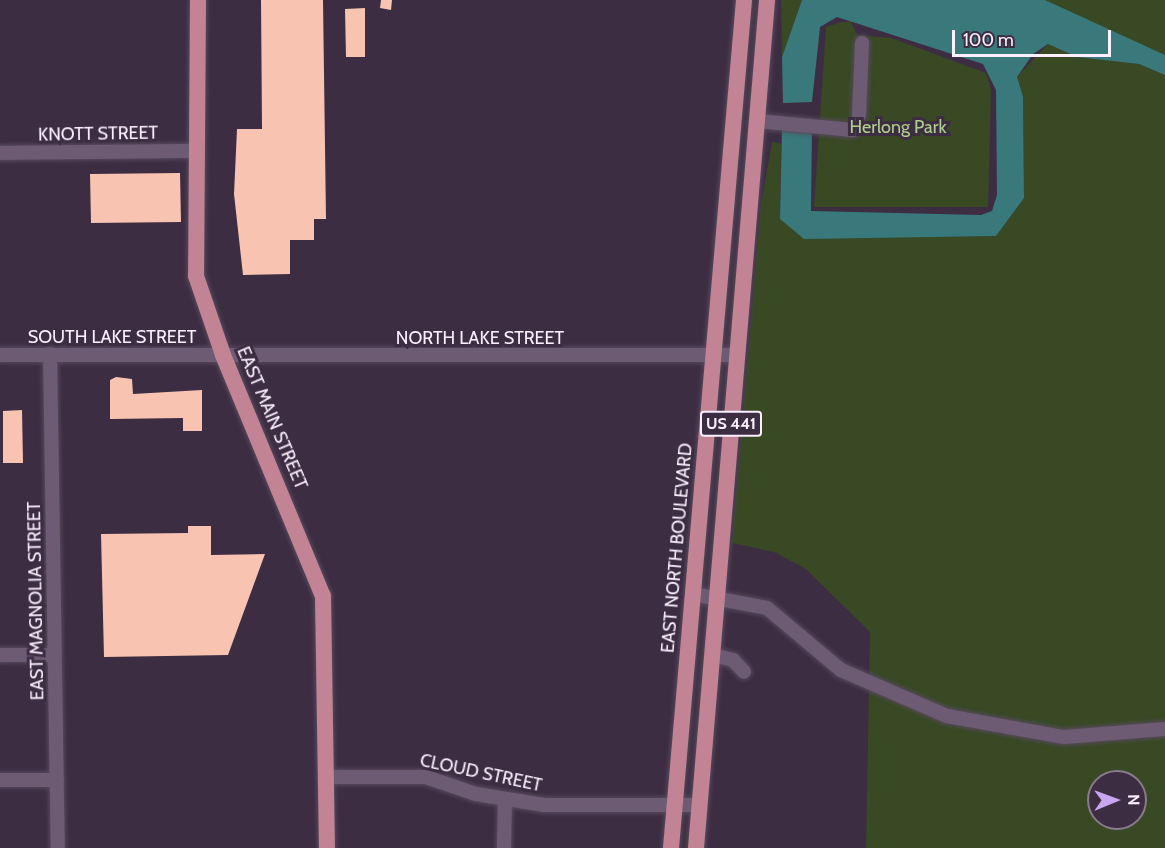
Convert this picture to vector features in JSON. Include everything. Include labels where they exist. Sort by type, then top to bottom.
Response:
[{"type":"main road","name":"EAST MAIN STREET","points":[[198,0],[196,276],[223,355],[323,596],[327,848]]},
{"type":"main road","name":"EAST NORTH BOULEVARD","points":[[671,848],[744,0]]},
{"type":"main road","name":"US 441","points":[[696,848],[767,0]]},
{"type":"main road","points":[[733,119],[757,121]]},
{"type":"street","points":[[859,115],[862,43]]},
{"type":"street","points":[[757,121],[853,130]]},
{"type":"street","name":"KNOTT STREET","points":[[0,153],[196,151]]},
{"type":"street","name":"EAST MAGNOLIA STREET","points":[[50,354],[58,848]]},
{"type":"street","name":"SOUTH LAKE STREET","points":[[0,355],[223,355]]},
{"type":"street","name":"NORTH LAKE STREET","points":[[223,355],[737,355]]},
{"type":"street","points":[[693,594],[717,596],[767,608],[807,646],[849,674],[947,716],[1064,737],[1165,729]]},
{"type":"street","points":[[0,655],[54,655]]},
{"type":"street","points":[[712,655],[733,660],[744,672]]},
{"type":"street","name":"CLOUD STREET","points":[[327,777],[426,777],[505,800],[575,807],[699,805]]},
{"type":"street","points":[[0,780],[57,780]]},
{"type":"street","points":[[504,848],[505,800]]},
{"type":"green space","points":[[781,0],[802,0],[782,57]]},
{"type":"green space","points":[[1045,0],[1165,0],[1165,55],[1063,13]]},
{"type":"green space","name":"Herlong Park","points":[[841,22],[851,22],[857,35],[891,38],[986,73],[991,90],[988,207],[814,207],[826,27]]},
{"type":"green space","points":[[1048,44],[1077,57],[1139,64],[1165,75],[1165,848],[866,848],[870,632],[806,569],[774,552],[732,543],[761,204],[772,142],[781,144],[780,219],[804,238],[996,236],[1024,198],[1023,96],[1017,77]]},
{"type":"shaded area","points":[[802,0],[1045,0],[1165,55],[1165,75],[1139,64],[1077,57],[1048,44],[1033,54],[1017,77],[1023,96],[1024,198],[996,236],[804,239],[780,219],[782,126],[812,130],[811,211],[981,215],[992,211],[997,195],[996,90],[983,64],[837,17],[820,27],[812,102],[783,103],[782,57]]},
{"type":"building","points":[[261,0],[323,0],[326,219],[314,219],[314,240],[290,240],[290,274],[243,275],[234,194],[237,129],[262,129]]},
{"type":"building","points":[[381,0],[392,0],[391,10],[380,8]]},
{"type":"building","points":[[365,8],[365,57],[346,57],[345,9]]},
{"type":"building","points":[[180,173],[181,222],[91,223],[90,174]]},
{"type":"building","points":[[116,377],[132,379],[133,394],[202,390],[202,431],[183,431],[183,418],[110,419],[110,380]]},
{"type":"building","points":[[22,410],[23,463],[3,463],[3,411]]},
{"type":"building","points":[[188,526],[211,526],[211,555],[265,554],[228,655],[104,657],[101,534],[188,533]]}]
